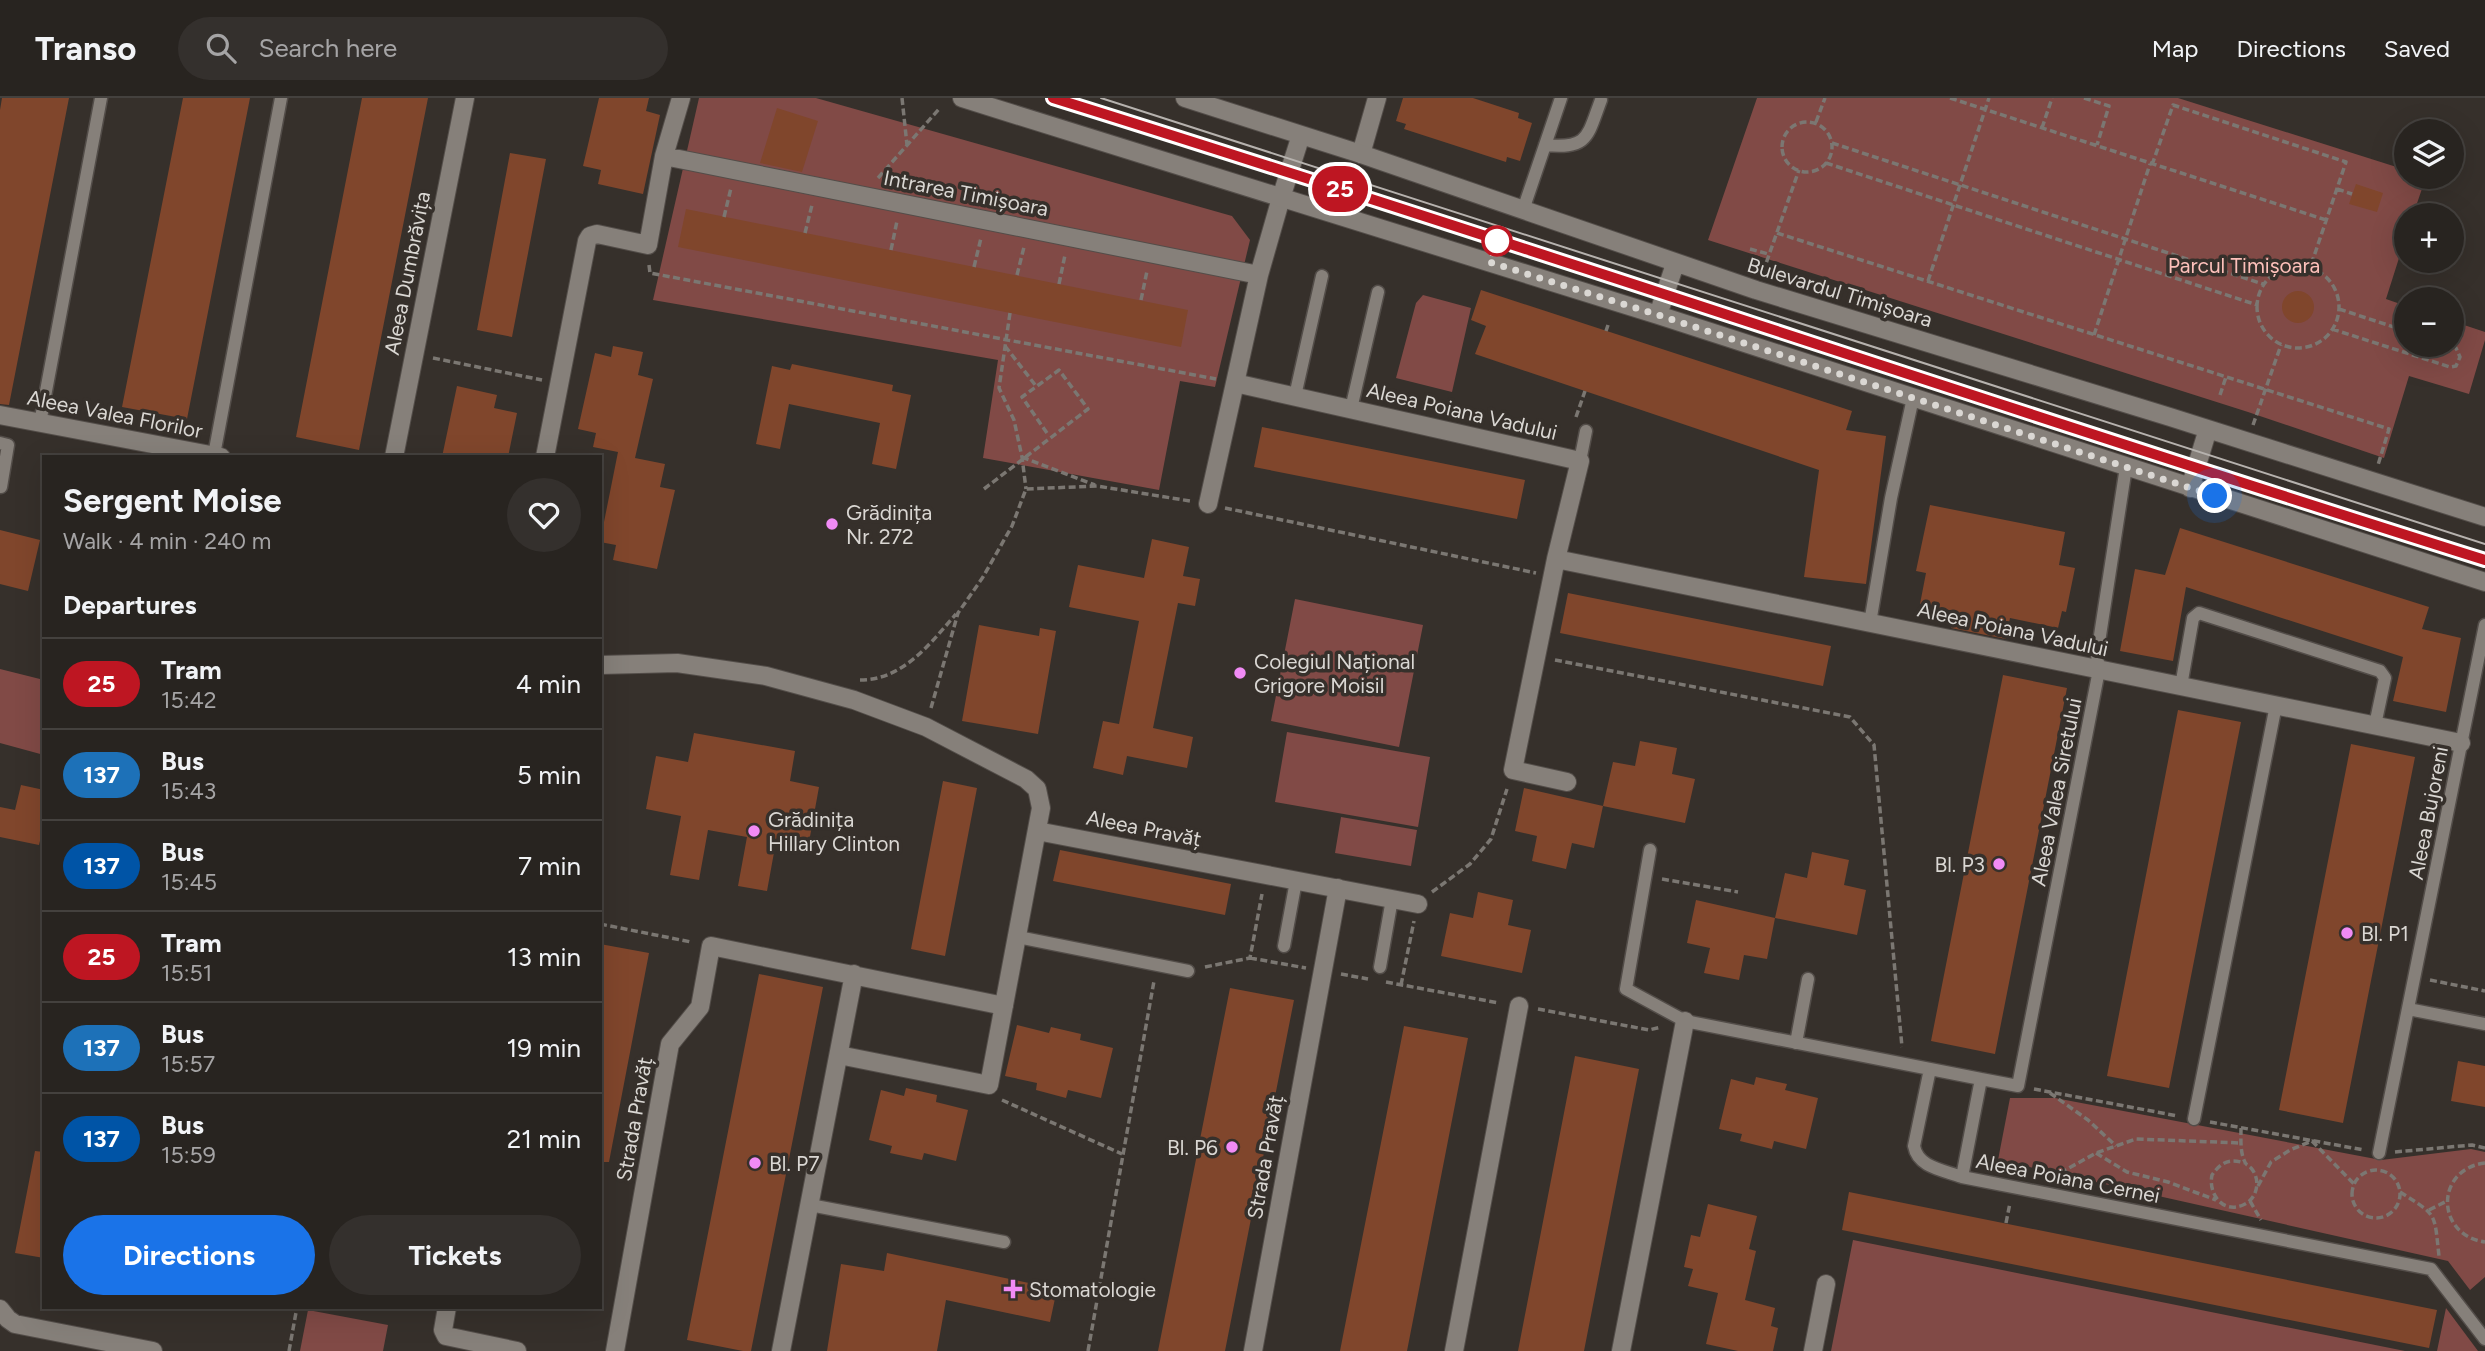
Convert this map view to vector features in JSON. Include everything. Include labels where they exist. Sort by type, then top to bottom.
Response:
[{"type":"street","name":"Aleea Dumbrăvița","points":[[394,455],[465,98]]},
{"type":"street","points":[[545,455],[590,236],[597,234],[648,245],[664,156],[681,98]]},
{"type":"street","points":[[962,98],[1658,315],[2485,582]]},
{"type":"street","name":"Bulevardul Timișoara","points":[[1185,98],[1361,154],[1675,264],[2485,517]]},
{"type":"street","points":[[1361,154],[1377,98]]},
{"type":"street","points":[[1208,504],[1259,275],[1301,135]]},
{"type":"street","name":"Intrarea Timișoara","points":[[664,156],[1259,275]]},
{"type":"street","points":[[1658,315],[1675,264]]},
{"type":"street","name":"Aleea Poiana Vadului","points":[[1235,383],[1580,461],[1554,567],[1513,770]]},
{"type":"street","name":"Aleea Valea Florilor","points":[[0,415],[212,455]]},
{"type":"street","points":[[2190,488],[2208,429]]},
{"type":"street","name":"Aleea Poiana Vadului","points":[[1554,567],[1870,623],[2461,743]]},
{"type":"street","points":[[602,665],[677,663],[766,676],[854,700],[926,727],[1026,779],[1037,789],[1041,808],[989,1085],[839,1055]]},
{"type":"street","points":[[1513,770],[1567,782]]},
{"type":"street","name":"Aleea Pravăț","points":[[1037,831],[1418,904]]},
{"type":"street","name":"Strada Pravăț","points":[[1253,1351],[1338,888]]},
{"type":"street","points":[[711,946],[1004,1006]]},
{"type":"street","name":"Strada Pravăț","points":[[615,1351],[670,1044],[700,1007],[711,946]]},
{"type":"street","points":[[781,1351],[854,974]]},
{"type":"street","points":[[1454,1351],[1519,1006]]},
{"type":"street","points":[[1621,1351],[1685,1021]]},
{"type":"street","points":[[1813,1351],[1826,1284]]},
{"type":"street","points":[[0,1309],[15,1324],[153,1351]]},
{"type":"street","points":[[447,1309],[443,1330],[446,1336],[509,1350]]},
{"type":"lane","points":[[40,423],[102,98]]},
{"type":"lane","points":[[217,455],[281,98]]},
{"type":"lane","points":[[1522,210],[1561,98]]},
{"type":"lane","points":[[1545,145],[1565,147],[1583,139],[1590,130],[1601,100]]},
{"type":"lane","points":[[1294,396],[1322,276]]},
{"type":"lane","points":[[1352,409],[1378,292]]},
{"type":"lane","points":[[1870,623],[1896,473],[1913,398]]},
{"type":"lane","points":[[1580,461],[1586,431]]},
{"type":"lane","points":[[0,443],[8,445],[1,487]]},
{"type":"lane","name":"Aleea Valea Siretului","points":[[1981,1079],[2018,1086],[2099,670],[2097,654],[2126,467]]},
{"type":"lane","points":[[2181,686],[2193,618],[2199,613],[2380,671],[2385,678],[2375,726]]},
{"type":"lane","name":"Aleea Bujoreni","points":[[2379,1153],[2485,625]]},
{"type":"lane","points":[[2194,1119],[2276,705]]},
{"type":"lane","points":[[1650,850],[1626,989],[1685,1021],[1981,1079]]},
{"type":"lane","points":[[1284,946],[1296,881]]},
{"type":"lane","points":[[1380,967],[1392,899]]},
{"type":"lane","points":[[1018,937],[1188,971]]},
{"type":"lane","points":[[1796,1042],[1808,979]]},
{"type":"lane","points":[[2408,1009],[2485,1024]]},
{"type":"lane","points":[[1930,1069],[1914,1146],[1915,1155],[1921,1162],[1962,1177]]},
{"type":"lane","name":"Aleea Poiana Cernei","points":[[1981,1079],[1962,1177],[2431,1269]]},
{"type":"lane","points":[[810,1205],[1004,1242]]},
{"type":"lane","points":[[2431,1269],[2485,1339]]},
{"type":"path","points":[[902,98],[907,145]]},
{"type":"path","points":[[1816,123],[1825,98]]},
{"type":"path","points":[[1950,98],[2326,220]]},
{"type":"path","points":[[1928,281],[1989,98]]},
{"type":"path","points":[[2042,128],[2052,98]]},
{"type":"path","points":[[2084,98],[2109,106],[2096,146]]},
{"type":"path","points":[[2094,335],[2173,105],[2346,162],[2310,268]]},
{"type":"path","points":[[862,196],[939,109]]},
{"type":"path","points":[[1816,123],[1826,131],[1832,143],[1831,155],[1826,163],[1811,172],[1799,170],[1785,157],[1783,151],[1787,132],[1797,124],[1816,123]]},
{"type":"path","points":[[1832,143],[2263,284]]},
{"type":"path","points":[[1826,163],[2257,305]]},
{"type":"path","points":[[724,217],[735,170]]},
{"type":"path","points":[[1756,290],[1799,170]]},
{"type":"path","points":[[806,233],[816,187]]},
{"type":"path","points":[[2337,189],[2353,194]]},
{"type":"path","points":[[891,250],[901,204]]},
{"type":"path","points":[[974,267],[985,220]]},
{"type":"path","points":[[1017,275],[1028,229]]},
{"type":"path","points":[[1777,233],[2389,429],[2377,467]]},
{"type":"path","points":[[1059,284],[1069,237]]},
{"type":"path","points":[[648,245],[650,273],[1235,383]]},
{"type":"path","points":[[1750,249],[1769,254]]},
{"type":"path","points":[[1141,300],[1151,254]]},
{"type":"path","points":[[2298,266],[2322,274],[2337,294],[2339,309],[2332,329],[2322,341],[2310,346],[2291,348],[2281,345],[2264,331],[2258,320],[2257,305],[2263,284],[2273,274],[2285,268],[2298,266]]},
{"type":"path","points":[[2339,309],[2394,327]]},
{"type":"path","points":[[852,680],[882,678],[899,671],[931,643],[958,613],[1006,537],[1026,489],[1014,420],[999,388],[1010,313]]},
{"type":"path","points":[[2332,329],[2394,349]]},
{"type":"path","points":[[2252,427],[2281,345]]},
{"type":"path","points":[[1005,346],[1036,386]]},
{"type":"path","points":[[414,354],[559,383]]},
{"type":"path","points":[[2417,357],[2448,367],[2453,367],[2460,357]]},
{"type":"path","points":[[984,489],[1087,409],[1059,370],[1022,397],[1049,436]]},
{"type":"path","points":[[2220,395],[2227,377]]},
{"type":"path","points":[[1572,426],[1586,391]]},
{"type":"path","points":[[1022,457],[1097,486]]},
{"type":"path","points":[[1026,489],[1097,486],[1554,567]]},
{"type":"path","points":[[926,727],[958,613]]},
{"type":"path","points":[[1536,656],[1850,717],[1874,745],[1904,1064]]},
{"type":"path","points":[[1401,985],[1418,904],[1470,863],[1491,839],[1513,770]]},
{"type":"path","points":[[1250,958],[1265,874]]},
{"type":"path","points":[[1646,876],[1738,892]]},
{"type":"path","points":[[602,924],[711,946]]},
{"type":"path","points":[[1188,971],[1250,958],[1649,1030],[1685,1021]]},
{"type":"path","points":[[1087,1351],[1157,965]]},
{"type":"path","points":[[2414,977],[2485,991]]},
{"type":"path","points":[[989,1085],[999,1099],[1123,1154]]},
{"type":"path","points":[[2049,1092],[2088,1120],[2116,1146]]},
{"type":"path","points":[[2241,1128],[2244,1163],[2256,1175],[2257,1190]]},
{"type":"path","points":[[2032,1191],[2096,1153],[2136,1139],[2241,1143]]},
{"type":"path","points":[[2244,1163],[2228,1161],[2217,1167],[2211,1190],[2224,1205],[2243,1205],[2250,1201],[2272,1162],[2290,1150],[2312,1141],[2354,1184]]},
{"type":"path","points":[[2379,1153],[2472,1146],[2485,1148]]},
{"type":"path","points":[[2096,1153],[2127,1172],[2168,1182],[2218,1200]]},
{"type":"path","points":[[2485,1163],[2465,1169],[2456,1177],[2447,1200],[2454,1226],[2464,1235],[2485,1242]]},
{"type":"path","points":[[2400,1192],[2396,1207],[2383,1217],[2375,1218],[2355,1206],[2352,1191],[2363,1173],[2384,1171],[2395,1180],[2400,1192],[2428,1210],[2435,1218],[2440,1259],[2431,1269]]},
{"type":"path","points":[[2428,1210],[2447,1200]]},
{"type":"path","points":[[289,1351],[297,1309]]},
{"type":"green space","points":[[699,98],[816,98],[1232,216],[1250,240],[1215,387],[1180,381],[1159,490],[983,458],[998,360],[653,300]]},
{"type":"green space","name":"Parcul Timișoara","points":[[1757,98],[2178,98],[2394,166],[2394,189],[2422,189],[2417,203],[2394,203],[2394,273],[2386,299],[2394,302],[2394,357],[2464,357],[2464,325],[2485,332],[2485,340],[2469,394],[2409,376],[2384,458],[1708,240]]},
{"type":"green space","points":[[1423,295],[1471,308],[1452,392],[1396,378],[1416,303]]},
{"type":"green space","points":[[1295,599],[1423,625],[1399,747],[1271,721]]},
{"type":"green space","points":[[0,669],[42,680],[42,754],[0,743]]},
{"type":"green space","points":[[1287,732],[1430,757],[1418,827],[1275,802]]},
{"type":"green space","points":[[1341,817],[1417,830],[1411,866],[1335,853]]},
{"type":"green space","points":[[2010,1098],[2055,1098],[2381,1160],[2471,1149],[2485,1152],[2485,1277],[2470,1290],[2448,1261],[1998,1160]]},
{"type":"green space","points":[[1853,1240],[2405,1351],[1831,1351]]},
{"type":"green space","points":[[2446,1308],[2478,1351],[2437,1351]]},
{"type":"green space","points":[[308,1310],[388,1325],[383,1351],[300,1351]]},
{"type":"building","points":[[2,98],[69,98],[9,405],[0,404]]},
{"type":"building","points":[[183,98],[250,98],[187,419],[122,407]]},
{"type":"building","points":[[362,98],[428,98],[359,450],[296,437]]},
{"type":"building","points":[[599,98],[649,98],[646,111],[660,115],[643,194],[598,184],[601,170],[583,166]]},
{"type":"building","points":[[1403,98],[1473,98],[1519,113],[1518,118],[1532,123],[1520,161],[1507,157],[1506,162],[1404,129],[1406,124],[1396,121]]},
{"type":"building","points":[[777,108],[818,121],[802,172],[760,163]]},
{"type":"building","points":[[510,153],[546,159],[512,337],[477,330]]},
{"type":"building","points":[[2356,184],[2383,193],[2377,212],[2349,204]]},
{"type":"building","points":[[686,209],[1188,310],[1181,347],[678,247]]},
{"type":"building","points":[[1481,290],[1852,411],[1846,430],[1886,436],[1866,584],[1804,577],[1819,470],[1475,354],[1486,326],[1471,320]]},
{"type":"building","points":[[2298,291],[2310,295],[2314,307],[2310,319],[2298,323],[2286,319],[2282,307],[2286,295]]},
{"type":"building","points":[[613,346],[643,352],[638,375],[653,379],[635,458],[665,464],[660,487],[675,490],[657,569],[613,560],[616,545],[602,542],[618,452],[593,447],[596,433],[578,429],[595,353],[611,357]]},
{"type":"building","points":[[792,364],[893,385],[892,391],[911,395],[896,469],[872,464],[880,423],[789,404],[780,449],[756,444],[772,366],[790,370]]},
{"type":"building","points":[[457,386],[497,395],[494,408],[517,413],[508,455],[442,455]]},
{"type":"building","points":[[1262,427],[1525,480],[1517,519],[1254,467]]},
{"type":"building","points":[[1930,505],[2065,532],[2059,565],[2075,568],[2066,612],[2062,611],[2058,628],[2010,618],[2006,639],[1951,628],[1954,611],[1920,604],[1926,573],[1916,571]]},
{"type":"building","points":[[2180,528],[2429,607],[2422,629],[2461,638],[2446,712],[2393,701],[2403,657],[2186,587],[2173,661],[2120,651],[2135,569],[2165,575]]},
{"type":"building","points":[[0,530],[40,540],[28,591],[0,584]]},
{"type":"building","points":[[1152,539],[1189,547],[1183,576],[1200,579],[1195,606],[1178,603],[1153,728],[1193,737],[1187,768],[1127,756],[1123,775],[1093,768],[1103,721],[1119,724],[1139,621],[1069,607],[1078,565],[1144,578]]},
{"type":"building","points":[[1568,593],[1831,646],[1823,686],[1560,633]]},
{"type":"building","points":[[979,625],[1039,636],[1040,628],[1056,631],[1038,734],[962,721]]},
{"type":"building","name":"Bl. P3","points":[[2003,675],[2067,688],[1995,1054],[1931,1041]]},
{"type":"building","points":[[2178,710],[2241,722],[2169,1088],[2107,1076]]},
{"type":"building","points":[[694,733],[795,751],[790,781],[819,787],[809,842],[777,836],[767,891],[738,886],[747,837],[708,830],[699,880],[670,875],[681,816],[646,809],[656,756],[688,762]]},
{"type":"building","points":[[1640,741],[1677,748],[1672,774],[1695,779],[1685,823],[1603,806],[1613,762],[1635,766]]},
{"type":"building","name":"Bl. P1","points":[[2351,744],[2415,757],[2343,1123],[2279,1110]]},
{"type":"building","points":[[943,781],[977,788],[945,956],[911,949]]},
{"type":"building","points":[[21,785],[42,790],[42,832],[39,845],[0,837],[0,807],[15,810]]},
{"type":"building","points":[[1524,788],[1603,806],[1594,848],[1572,843],[1566,869],[1532,861],[1537,836],[1515,831]]},
{"type":"building","points":[[1060,850],[1231,884],[1225,915],[1053,881]]},
{"type":"building","points":[[1812,852],[1849,860],[1844,885],[1866,890],[1857,935],[1775,918],[1785,873],[1807,878]]},
{"type":"building","points":[[1478,892],[1513,900],[1508,925],[1531,930],[1522,973],[1441,956],[1450,913],[1473,918]]},
{"type":"building","points":[[1696,900],[1775,918],[1767,959],[1744,955],[1739,980],[1704,973],[1710,948],[1687,943]]},
{"type":"building","points":[[602,944],[649,953],[609,1162],[602,1162]]},
{"type":"building","name":"Bl. P7","points":[[759,974],[823,987],[751,1351],[743,1351],[687,1340]]},
{"type":"building","name":"Bl. P6","points":[[1230,988],[1294,1000],[1225,1351],[1158,1351]]},
{"type":"building","points":[[1017,1025],[1049,1033],[1051,1027],[1081,1034],[1080,1040],[1113,1048],[1101,1098],[1068,1090],[1066,1098],[1036,1090],[1037,1083],[1005,1076]]},
{"type":"building","points":[[1404,1026],[1468,1038],[1407,1351],[1340,1351]]},
{"type":"building","points":[[1575,1056],[1639,1069],[1584,1351],[1518,1351]]},
{"type":"building","points":[[2458,1061],[2485,1066],[2485,1107],[2451,1101]]},
{"type":"building","points":[[1756,1077],[1787,1084],[1785,1090],[1818,1098],[1806,1149],[1774,1141],[1772,1149],[1740,1141],[1742,1134],[1719,1129],[1731,1079],[1754,1085]]},
{"type":"building","points":[[906,1088],[937,1095],[936,1102],[968,1110],[956,1161],[924,1153],[922,1160],[890,1153],[892,1146],[869,1140],[881,1090],[904,1096]]},
{"type":"building","points":[[35,1151],[42,1152],[42,1258],[15,1253]]},
{"type":"building","points":[[1849,1192],[2437,1310],[2429,1348],[1842,1230]]},
{"type":"building","points":[[1708,1204],[1757,1216],[1749,1249],[1756,1251],[1745,1300],[1775,1308],[1771,1326],[1778,1328],[1773,1351],[1738,1351],[1706,1344],[1718,1293],[1688,1286],[1693,1269],[1684,1267],[1691,1235],[1700,1237]]},
{"type":"building","points":[[887,1253],[1057,1289],[1050,1322],[946,1300],[937,1351],[827,1351],[841,1264],[884,1271]]},
{"type":"tram line","name":"25","points":[[1053,98],[1289,172],[2157,457],[2485,560]]},
{"type":"tram line","points":[[1054,98],[2485,560]]},
{"type":"tram line","points":[[1101,98],[2485,544]]},
{"type":"place","name":"Grădinița Nr. 272","points":[[832,524]]},
{"type":"place","name":"Colegiul Național Grigore Moisil","points":[[1240,673]]},
{"type":"place","name":"Grădinița Hillary Clinton","points":[[754,831]]},
{"type":"place","name":"Bl. P3","points":[[1999,864]]},
{"type":"place","name":"Bl. P1","points":[[2347,933]]},
{"type":"place","name":"Bl. P6","points":[[1232,1147]]},
{"type":"place","name":"Bl. P7","points":[[755,1163]]},
{"type":"place","name":"Stomatologie","points":[[1013,1289]]},
{"type":"route","points":[[1497,241],[1489,262],[2215,496]]}]
